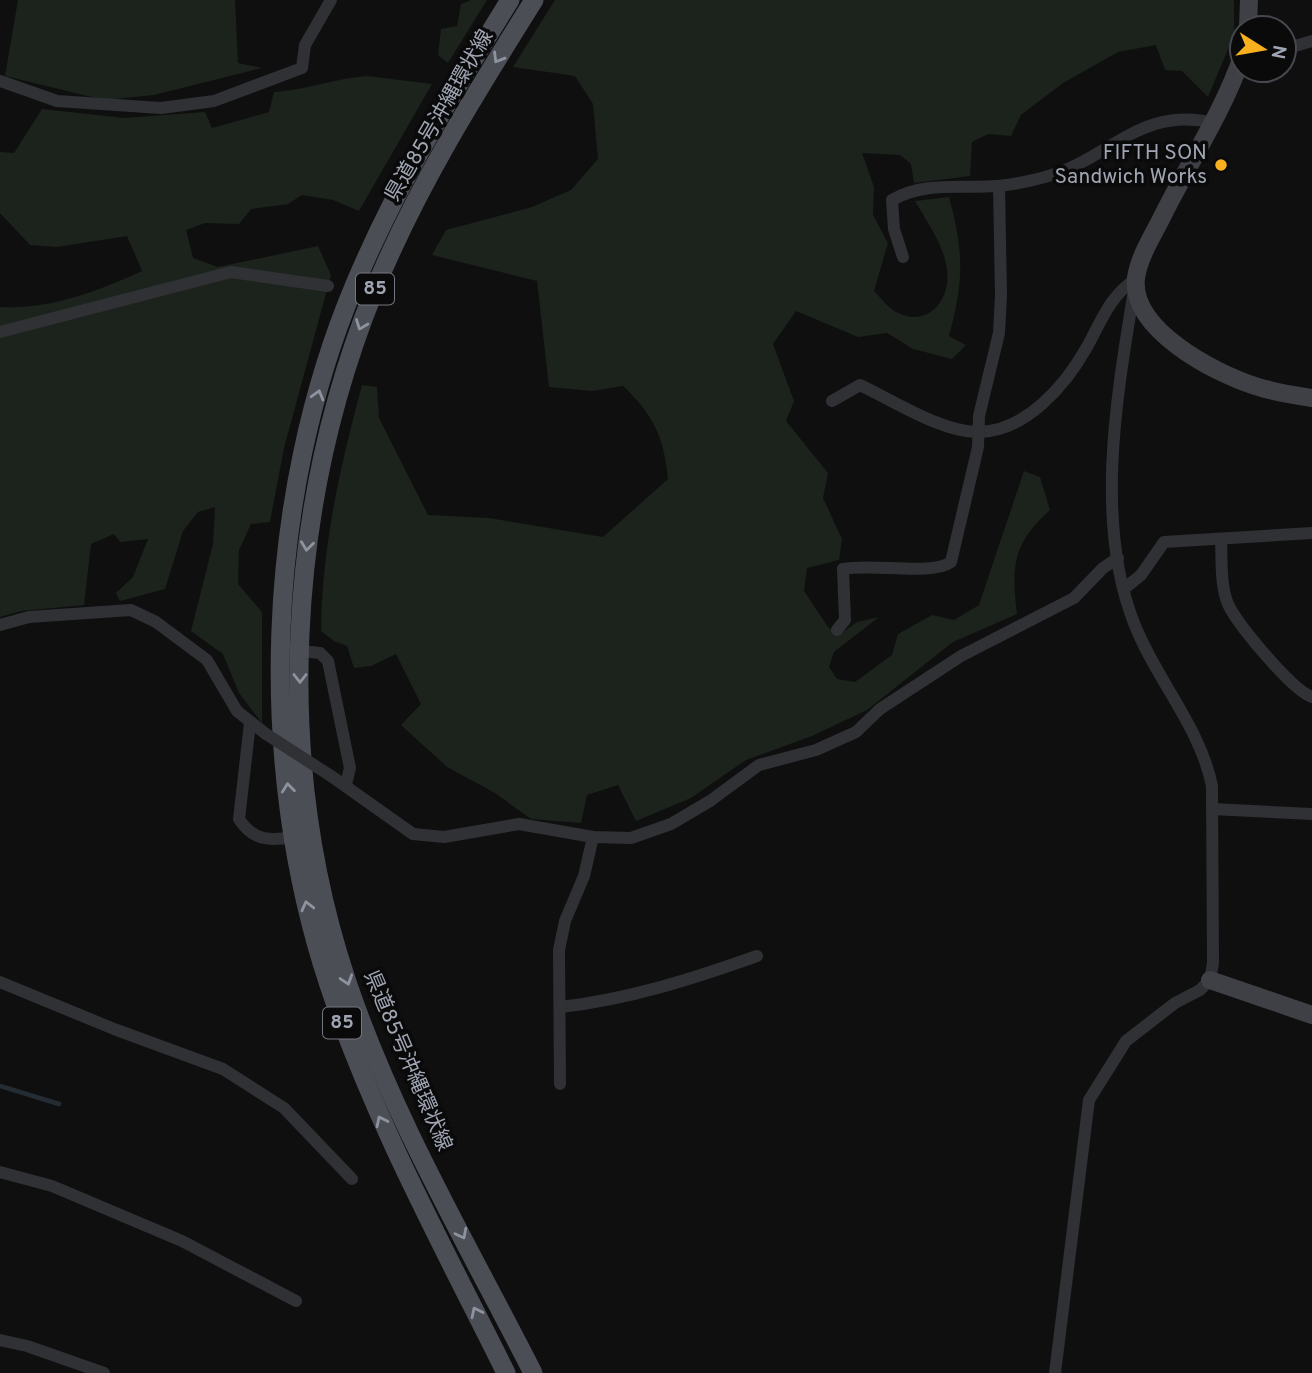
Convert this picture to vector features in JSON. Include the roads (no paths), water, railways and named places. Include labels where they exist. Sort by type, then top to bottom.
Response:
[{"type":"main road","name":"県道85号沖縄環状線","points":[[506,1373],[371,1101],[328,983],[295,846],[282,716],[281,654],[285,565],[301,461],[333,343],[382,222],[415,158],[510,0]]},
{"type":"main road","name":"県道85号沖縄環状線","points":[[533,1373],[390,1089],[358,1012],[336,945],[318,866],[305,778],[300,651],[301,610],[310,528],[321,466],[352,348],[374,290],[433,165],[534,0]]},
{"type":"main road","points":[[1231,84],[1214,123],[1182,177],[1146,249],[1136,279],[1141,306],[1150,320],[1215,371],[1256,387],[1312,398]]},
{"type":"main road","points":[[1210,980],[1312,1015]]},
{"type":"street","points":[[0,81],[57,101],[161,108],[214,100],[302,68],[305,45],[331,0]]},
{"type":"street","points":[[903,257],[894,229],[892,200],[921,188],[999,186],[1047,177],[1157,121],[1192,118],[1214,123]]},
{"type":"street","points":[[837,630],[845,620],[843,569],[934,569],[951,562],[979,432],[979,416],[999,334],[999,186]]},
{"type":"street","points":[[0,332],[232,272],[328,286]]},
{"type":"street","points":[[832,401],[860,385],[944,425],[979,432],[1026,419],[1075,368],[1114,296],[1136,279]]},
{"type":"street","points":[[1055,1373],[1089,1100],[1126,1041],[1175,1003],[1200,990],[1210,980],[1214,935],[1212,786],[1204,754],[1152,664],[1133,621],[1118,558],[1111,468],[1118,385],[1136,279]]},
{"type":"street","points":[[1125,588],[1141,575],[1164,542],[1312,533]]},
{"type":"street","points":[[1221,539],[1224,585],[1229,605],[1269,660],[1312,697]]},
{"type":"street","points":[[0,625],[29,617],[131,610],[156,622],[207,660],[237,711],[250,723],[346,784],[413,834],[444,837],[519,824],[593,837],[631,838],[671,824],[710,801],[759,765],[816,750],[856,732],[880,709],[961,656],[1074,598],[1103,568],[1118,558]]},
{"type":"street","points":[[300,651],[320,653],[328,661],[349,768],[346,784]]},
{"type":"street","points":[[250,723],[239,819],[254,835],[295,846]]},
{"type":"street","points":[[1212,809],[1312,814]]},
{"type":"street","points":[[560,1084],[559,950],[565,921],[584,876],[593,837]]},
{"type":"street","points":[[561,1007],[608,1002],[676,985],[757,956]]},
{"type":"street","points":[[0,982],[114,1029],[223,1069],[284,1108],[352,1179]]},
{"type":"street","points":[[0,1172],[52,1186],[182,1241],[296,1301]]},
{"type":"street","points":[[0,1340],[104,1373]]},
{"type":"waterway","points":[[0,1086],[59,1104]]},
{"type":"place","name":"FIFTH SON Sandwich Works","points":[[1221,165]]}]
